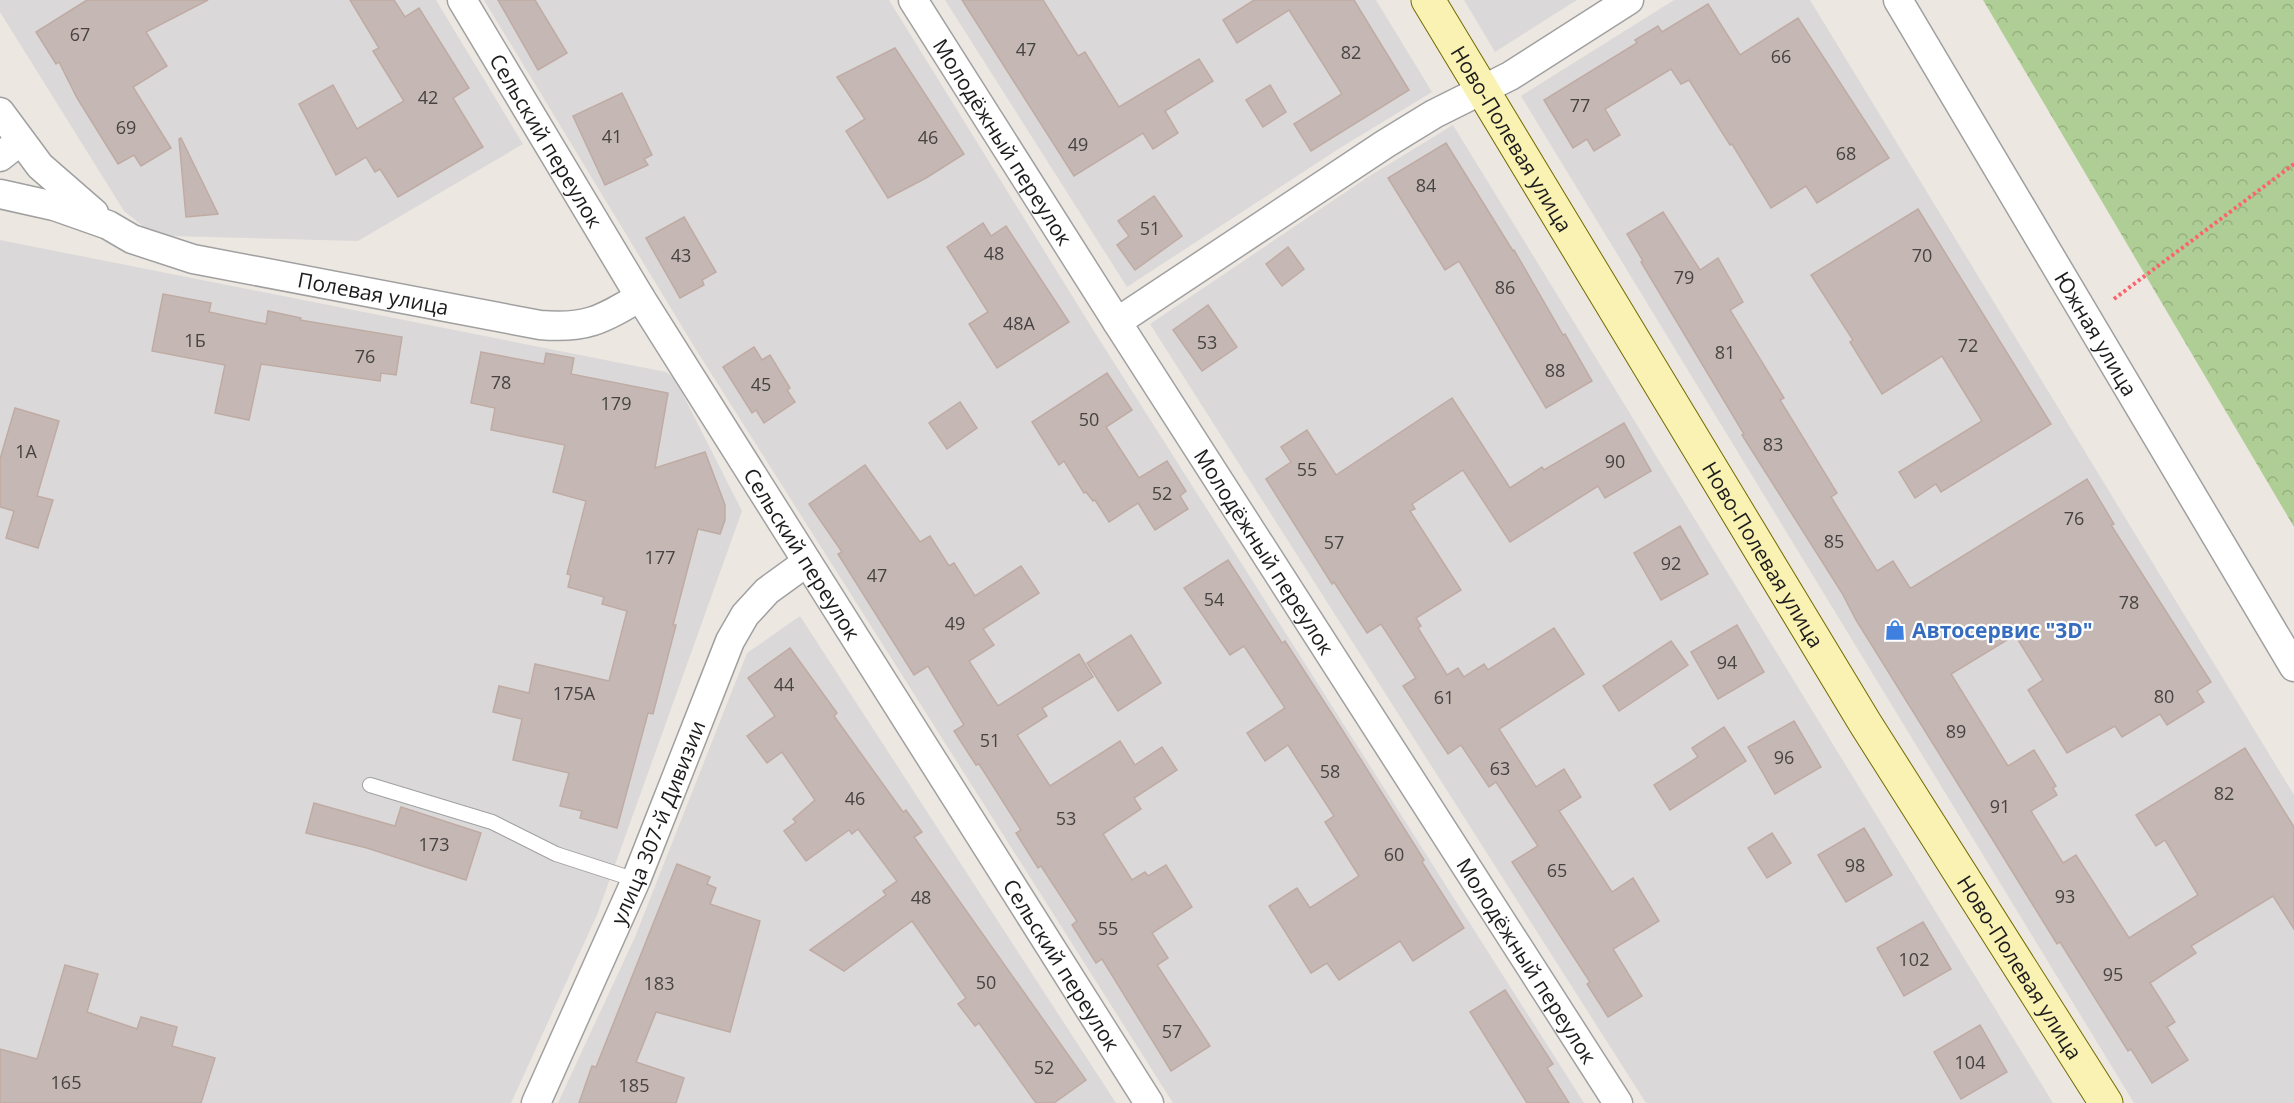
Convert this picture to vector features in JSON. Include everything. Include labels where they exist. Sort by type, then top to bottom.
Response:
[{"type":"street","name":"Сельский переулок","points":[[462,0],[640,297],[1149,1103]]},
{"type":"street","name":"Молодёжный переулок","points":[[913,0],[1618,1103]]},
{"type":"street","name":"Ново-Полевая улица","points":[[1428,0],[1865,723],[2106,1103]]},
{"type":"street","points":[[1117,322],[1385,144],[1434,114],[1523,69],[1629,0]]},
{"type":"street","name":"Южная улица","points":[[1898,0],[2294,667]]},
{"type":"street","name":"Полевая улица","points":[[0,112],[10,149],[40,166],[74,198],[108,225],[132,239],[193,260],[540,325],[582,325],[602,319],[640,297]]},
{"type":"street","name":"Полевая улица","points":[[0,194],[54,206],[108,225]]},
{"type":"street","name":"улица 307-й Дивизии","points":[[536,1103],[636,880],[730,641],[745,615],[767,591],[807,562]]},
{"type":"lane","points":[[370,785],[492,822],[567,858],[636,880]]},
{"type":"path","points":[[2087,320],[2294,164]]},
{"type":"shaded area","points":[[0,0],[436,0],[523,144],[358,241],[171,236],[144,227],[124,211],[0,12]]},
{"type":"shaded area","points":[[484,0],[889,0],[1092,328],[1584,1103],[1173,1103],[695,348]]},
{"type":"shaded area","points":[[945,0],[1376,0],[1432,92],[1340,148],[1127,287]]},
{"type":"shaded area","points":[[1464,0],[1577,0],[1495,52]]},
{"type":"shaded area","points":[[1674,0],[1810,0],[2294,795],[2294,1103],[2134,1103],[1521,96]]},
{"type":"shaded area","points":[[1453,125],[2053,1103],[1646,1103],[1150,324],[1368,177]]},
{"type":"shaded area","points":[[0,240],[666,372],[675,379],[742,511],[597,915],[511,1103],[0,1103]]},
{"type":"shaded area","points":[[800,616],[1116,1103],[558,1103],[635,937],[747,653]]},
{"type":"green space","points":[[1983,0],[2294,0],[2294,527]]},
{"type":"building","points":[[87,0],[208,0],[146,32],[167,66],[133,87],[171,148],[141,166],[134,155],[118,164],[77,98],[59,62],[56,64],[36,32]]},
{"type":"building","points":[[350,0],[394,0],[405,17],[419,8],[469,88],[453,98],[483,147],[398,197],[380,169],[375,172],[366,157],[336,175],[299,104],[333,85],[357,129],[404,101],[373,51],[379,48]]},
{"type":"building","points":[[498,0],[535,0],[567,53],[538,70]]},
{"type":"building","points":[[962,0],[1043,0],[1078,56],[1085,52],[1119,107],[1199,59],[1213,81],[1165,111],[1178,133],[1153,149],[1143,133],[1074,176]]},
{"type":"building","points":[[1254,0],[1354,0],[1409,90],[1311,151],[1294,124],[1342,94],[1289,10],[1237,43],[1223,20]]},
{"type":"building","points":[[1708,4],[1740,55],[1798,18],[1889,158],[1817,203],[1806,186],[1771,208],[1689,80],[1681,84],[1671,69],[1605,109],[1620,135],[1594,151],[1587,139],[1573,148],[1544,100],[1637,43],[1635,40],[1658,26],[1662,32]]},
{"type":"building","points":[[895,48],[964,154],[888,198],[846,131],[865,119],[837,77]]},
{"type":"building","points":[[1270,85],[1286,112],[1263,127],[1246,100]]},
{"type":"building","points":[[622,93],[652,155],[644,159],[648,165],[605,185],[573,116]]},
{"type":"building","points":[[181,138],[218,214],[186,217],[179,139]]},
{"type":"building","points":[[1446,143],[1514,250],[1592,381],[1546,408],[1459,261],[1445,270],[1388,178]]},
{"type":"building","points":[[1154,196],[1182,236],[1135,270],[1117,245],[1129,236],[1118,221]]},
{"type":"building","points":[[1918,209],[2051,424],[1941,492],[1936,484],[1915,498],[1899,472],[1982,421],[1942,356],[1882,394],[1850,342],[1853,340],[1811,275]]},
{"type":"building","points":[[1663,212],[1700,270],[1718,258],[1743,302],[1730,310],[1784,398],[1780,400],[1837,493],[1831,497],[1877,571],[1893,561],[1910,588],[1913,587],[2087,479],[2114,524],[2111,525],[2211,682],[2197,691],[2204,702],[2167,725],[2160,714],[2122,737],[2115,726],[2067,753],[2028,690],[2043,680],[2015,635],[1951,674],[2008,766],[2034,750],[2056,786],[2053,788],[2057,795],[2031,811],[2063,863],[2076,855],[2129,938],[2198,895],[2165,840],[2156,846],[2136,815],[2245,748],[2294,827],[2294,929],[2273,896],[2191,946],[2196,953],[2150,983],[2175,1022],[2167,1027],[2188,1060],[2152,1083],[2131,1049],[2128,1051],[2060,942],[2057,944],[1856,620],[1842,593],[1742,435],[1744,434],[1641,262],[1643,261],[1627,234]]},
{"type":"building","points":[[684,217],[716,272],[702,280],[704,285],[680,298],[646,238]]},
{"type":"building","points":[[983,223],[991,236],[1006,226],[1069,322],[997,368],[969,324],[988,312],[947,247]]},
{"type":"building","points":[[1288,247],[1304,269],[1282,286],[1266,264]]},
{"type":"building","points":[[163,294],[211,303],[209,312],[266,324],[268,311],[301,318],[300,320],[402,337],[396,375],[381,373],[380,381],[261,364],[249,420],[215,413],[225,365],[152,351]]},
{"type":"building","points":[[1208,305],[1237,347],[1202,371],[1173,330]]},
{"type":"building","points":[[754,347],[762,360],[770,355],[790,388],[787,390],[795,402],[764,423],[756,410],[752,413],[723,367]]},
{"type":"building","points":[[481,352],[544,364],[546,353],[574,358],[571,374],[668,393],[655,468],[705,452],[725,505],[725,520],[720,534],[698,529],[653,714],[648,713],[617,828],[580,818],[582,811],[560,806],[569,773],[513,760],[522,719],[493,712],[499,686],[529,693],[535,664],[609,681],[627,611],[602,604],[604,597],[568,587],[571,575],[567,574],[586,501],[553,492],[565,445],[491,430],[495,408],[471,403]]},
{"type":"building","points":[[1107,373],[1132,410],[1106,427],[1139,478],[1167,461],[1186,491],[1180,496],[1188,509],[1155,530],[1138,503],[1109,522],[1095,500],[1093,501],[1086,492],[1084,493],[1064,461],[1059,465],[1032,422]]},
{"type":"building","points":[[1452,398],[1510,488],[1542,467],[1544,470],[1624,423],[1651,471],[1605,498],[1598,486],[1510,542],[1463,470],[1412,504],[1415,509],[1410,511],[1461,590],[1416,618],[1421,626],[1418,628],[1447,675],[1458,668],[1464,677],[1484,664],[1488,670],[1554,628],[1584,674],[1499,729],[1536,787],[1564,769],[1581,797],[1559,811],[1612,892],[1633,878],[1659,921],[1613,949],[1642,996],[1608,1017],[1587,984],[1590,982],[1512,862],[1538,846],[1496,782],[1489,787],[1461,745],[1448,754],[1403,686],[1416,678],[1381,624],[1367,633],[1334,582],[1332,584],[1266,479],[1291,462],[1281,447],[1307,430],[1336,475]]},
{"type":"building","points":[[960,402],[977,428],[947,449],[929,423]]},
{"type":"building","points":[[15,408],[59,421],[37,496],[53,500],[38,548],[6,538],[14,511],[0,507],[0,459]]},
{"type":"building","points":[[865,465],[920,542],[930,536],[949,566],[954,563],[975,596],[1021,566],[1039,593],[983,629],[994,645],[969,661],[998,706],[1079,654],[1093,677],[1042,708],[1047,716],[1017,735],[1050,786],[1120,741],[1135,765],[1162,747],[1177,770],[1134,798],[1141,809],[1103,834],[1132,880],[1145,872],[1148,876],[1166,865],[1192,907],[1152,933],[1168,958],[1157,965],[1210,1046],[1171,1071],[1102,959],[1096,963],[1072,925],[1077,921],[1041,866],[1038,868],[1016,833],[1021,830],[979,764],[976,765],[954,731],[964,725],[928,666],[914,675],[838,554],[842,552],[809,504]]},
{"type":"building","points":[[1680,526],[1708,574],[1661,600],[1634,553]]},
{"type":"building","points":[[1228,560],[1282,643],[1285,641],[1341,728],[1464,928],[1413,961],[1400,941],[1339,980],[1327,963],[1311,973],[1269,906],[1297,888],[1310,908],[1359,876],[1325,822],[1334,816],[1288,745],[1265,761],[1247,733],[1285,708],[1244,646],[1230,655],[1184,588]]},
{"type":"building","points":[[1737,625],[1764,672],[1718,699],[1691,652]]},
{"type":"building","points":[[1131,635],[1161,683],[1118,711],[1087,663]]},
{"type":"building","points":[[1671,641],[1688,665],[1619,711],[1603,686]]},
{"type":"building","points":[[790,648],[837,713],[834,716],[903,812],[906,810],[922,832],[914,837],[1086,1080],[1054,1103],[1036,1103],[979,1023],[975,1026],[958,1004],[966,998],[912,921],[844,971],[810,950],[886,895],[883,891],[897,881],[858,829],[852,834],[849,830],[806,861],[784,831],[796,822],[793,819],[815,800],[782,752],[767,763],[747,736],[775,716],[748,678]]},
{"type":"building","points":[[1794,721],[1821,767],[1775,794],[1748,747]]},
{"type":"building","points":[[1724,727],[1746,761],[1670,810],[1654,785],[1698,757],[1692,748]]},
{"type":"building","points":[[314,803],[395,826],[401,807],[481,833],[466,880],[367,848],[306,833]]},
{"type":"building","points":[[1864,828],[1892,875],[1846,902],[1818,855]]},
{"type":"building","points":[[1772,833],[1791,863],[1767,878],[1748,848]]},
{"type":"building","points":[[677,864],[710,877],[707,884],[716,888],[710,904],[760,921],[730,1032],[656,1012],[636,1062],[684,1078],[676,1103],[579,1103],[592,1066],[596,1067]]},
{"type":"building","points":[[1923,922],[1951,969],[1904,996],[1877,948]]},
{"type":"building","points":[[65,965],[98,974],[87,1012],[137,1029],[141,1017],[177,1027],[172,1046],[215,1058],[201,1103],[0,1103],[0,1049],[37,1059]]},
{"type":"building","points":[[1505,990],[1553,1064],[1547,1068],[1569,1103],[1527,1103],[1470,1012]]},
{"type":"building","points":[[1980,1025],[2007,1072],[1961,1099],[1934,1052]]},
{"type":"place","name":"Автосервис \"3D\"","points":[[1895,630]]}]
